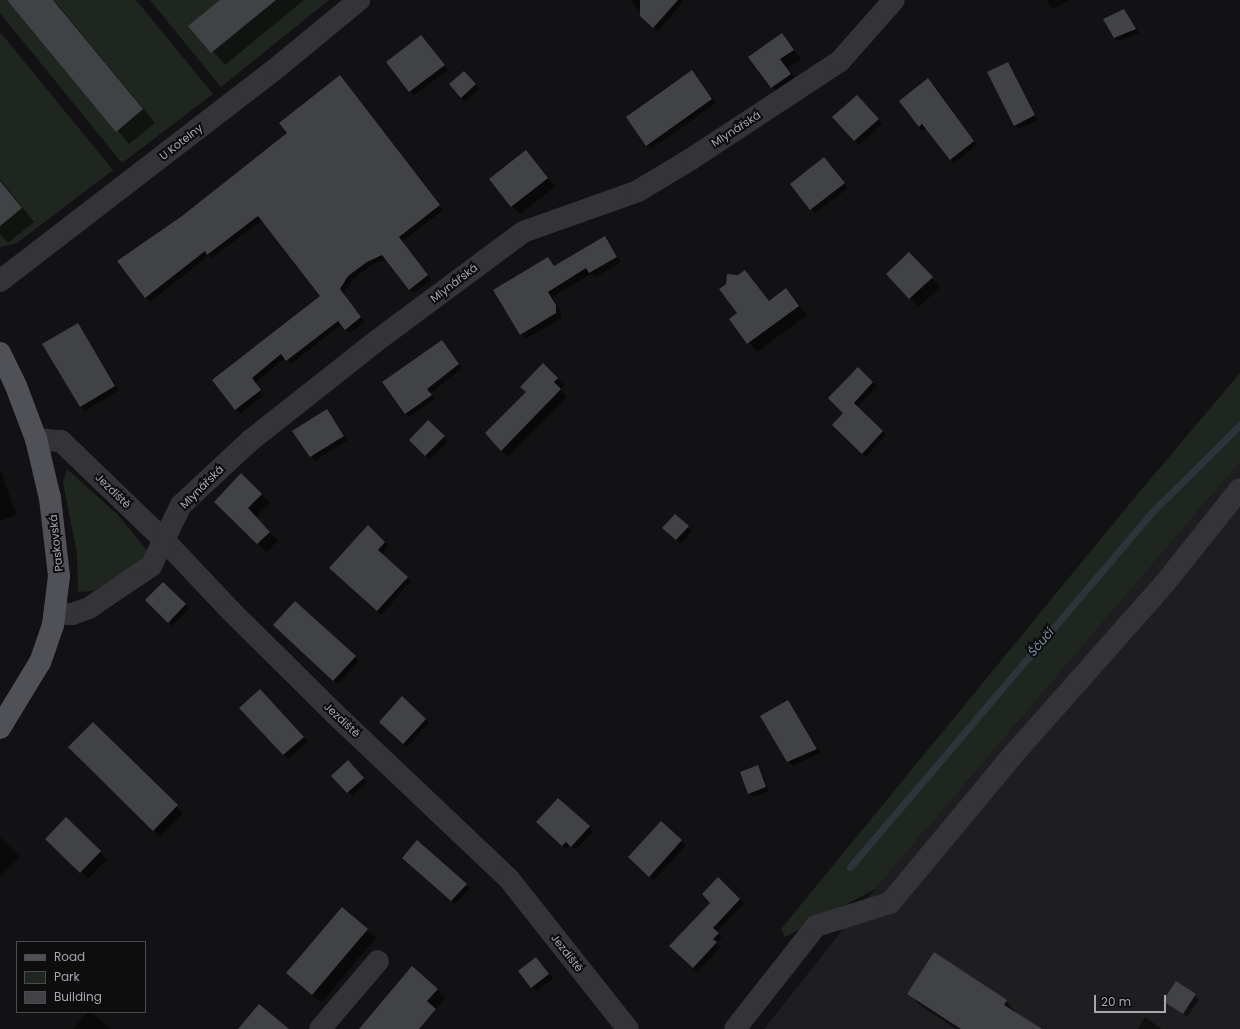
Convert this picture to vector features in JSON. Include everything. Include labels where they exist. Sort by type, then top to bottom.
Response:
[{"type":"main road","name":"Paskovská","points":[[0,353],[27,412],[36,439],[57,536],[59,576],[55,614],[40,662],[0,728]]},
{"type":"street","name":"U Kotelny","points":[[0,281],[280,66],[359,0]]},
{"type":"street","name":"Mlynářská","points":[[55,614],[72,614],[89,608],[151,566],[181,505],[251,440],[375,342],[522,232],[638,191],[691,159],[840,61],[894,0]]},
{"type":"street","name":"Jezdiště","points":[[36,439],[61,441],[164,540],[231,611],[334,713],[509,879],[628,1029]]},
{"type":"street","points":[[735,1029],[816,926],[890,903],[1012,756],[1165,583],[1240,489]]},
{"type":"street","points":[[320,1029],[378,961]]},
{"type":"shaded area","points":[[1240,462],[1240,1029],[764,1029],[875,889]]},
{"type":"green space","points":[[0,0],[136,0],[213,94],[122,163],[0,13]]},
{"type":"green space","points":[[150,0],[329,0],[221,87]]},
{"type":"green space","points":[[0,32],[113,170],[17,243],[0,247]]},
{"type":"green space","points":[[1240,373],[1240,462],[875,889],[785,937],[781,929],[1136,496]]},
{"type":"green space","points":[[67,469],[118,515],[148,552],[135,566],[94,591],[78,592],[77,554],[63,482]]},
{"type":"building","points":[[7,0],[53,0],[143,109],[116,132]]},
{"type":"building","points":[[220,0],[276,0],[211,53],[188,26]]},
{"type":"building","points":[[640,0],[678,0],[653,28],[640,16]]},
{"type":"building","points":[[1124,9],[1136,29],[1114,38],[1103,19]]},
{"type":"building","points":[[782,33],[794,50],[780,59],[791,74],[771,88],[748,57]]},
{"type":"building","points":[[421,35],[445,65],[409,92],[386,62]]},
{"type":"building","points":[[1008,62],[1035,115],[1014,126],[987,72]]},
{"type":"building","points":[[692,70],[712,99],[646,146],[626,117]]},
{"type":"building","points":[[464,71],[476,84],[461,98],[449,84]]},
{"type":"building","points":[[340,75],[440,205],[399,237],[428,275],[409,290],[382,255],[367,262],[348,276],[340,289],[361,317],[345,330],[338,321],[286,361],[281,354],[252,378],[261,390],[235,410],[212,380],[320,296],[258,216],[207,255],[205,251],[145,298],[117,261],[182,216],[287,133],[279,123]]},
{"type":"building","points":[[928,78],[974,141],[950,160],[922,124],[919,127],[899,101]]},
{"type":"building","points":[[857,95],[879,119],[854,141],[832,117]]},
{"type":"building","points":[[526,150],[548,178],[511,207],[489,179]]},
{"type":"building","points":[[824,157],[845,183],[810,210],[790,184]]},
{"type":"building","points":[[0,181],[22,208],[0,226]]},
{"type":"building","points":[[605,236],[617,257],[589,273],[586,268],[548,292],[556,305],[556,313],[520,335],[493,290],[548,257],[554,266]]},
{"type":"building","points":[[909,252],[933,277],[909,299],[886,274]]},
{"type":"building","points":[[745,270],[769,301],[786,288],[799,306],[747,344],[729,319],[737,313],[719,289],[726,284],[727,274],[738,275]]},
{"type":"building","points":[[78,323],[115,386],[80,407],[42,344]]},
{"type":"building","points":[[442,340],[459,364],[427,389],[432,395],[405,414],[382,382]]},
{"type":"building","points":[[543,363],[558,378],[554,382],[561,389],[501,451],[485,433],[526,392],[520,387]]},
{"type":"building","points":[[858,367],[873,382],[854,403],[883,431],[862,454],[832,425],[843,413],[828,398]]},
{"type":"building","points":[[327,409],[344,436],[310,457],[292,431]]},
{"type":"building","points":[[428,420],[445,436],[425,456],[409,440]]},
{"type":"building","points":[[241,473],[262,494],[248,508],[270,532],[257,544],[214,502]]},
{"type":"building","points":[[675,514],[689,526],[676,540],[662,528]]},
{"type":"building","points":[[368,525],[385,542],[378,550],[408,577],[377,611],[329,568]]},
{"type":"building","points":[[163,582],[186,604],[168,623],[145,600]]},
{"type":"building","points":[[295,601],[356,656],[333,681],[273,625]]},
{"type":"building","points":[[260,689],[304,737],[283,755],[239,708]]},
{"type":"building","points":[[402,696],[426,719],[403,744],[379,722]]},
{"type":"building","points":[[788,700],[817,749],[787,762],[760,716]]},
{"type":"building","points":[[93,722],[178,805],[153,831],[68,747]]},
{"type":"building","points":[[348,760],[364,778],[347,793],[331,776]]},
{"type":"building","points":[[758,765],[766,787],[748,794],[740,772]]},
{"type":"building","points":[[558,798],[590,826],[571,847],[566,842],[562,846],[536,822]]},
{"type":"building","points":[[66,817],[101,851],[80,873],[45,839]]},
{"type":"building","points":[[661,821],[682,840],[649,877],[628,857]]},
{"type":"building","points":[[417,840],[467,884],[451,901],[402,858]]},
{"type":"building","points":[[718,877],[740,899],[713,928],[719,933],[713,939],[717,942],[693,968],[669,946],[710,903],[702,894]]},
{"type":"building","points":[[342,907],[368,929],[312,995],[286,973]]},
{"type":"building","points":[[934,952],[1007,1000],[1004,1005],[1042,1029],[961,1029],[907,994]]},
{"type":"building","points":[[536,957],[549,974],[531,988],[518,971]]},
{"type":"building","points":[[412,966],[438,989],[427,1001],[436,1009],[419,1029],[359,1029]]},
{"type":"building","points":[[1176,981],[1196,994],[1183,1014],[1163,1001]]},
{"type":"building","points":[[259,1004],[289,1029],[238,1029]]},
{"type":"waterway","name":"Ščučí","points":[[850,867],[1154,510],[1240,425]]}]
